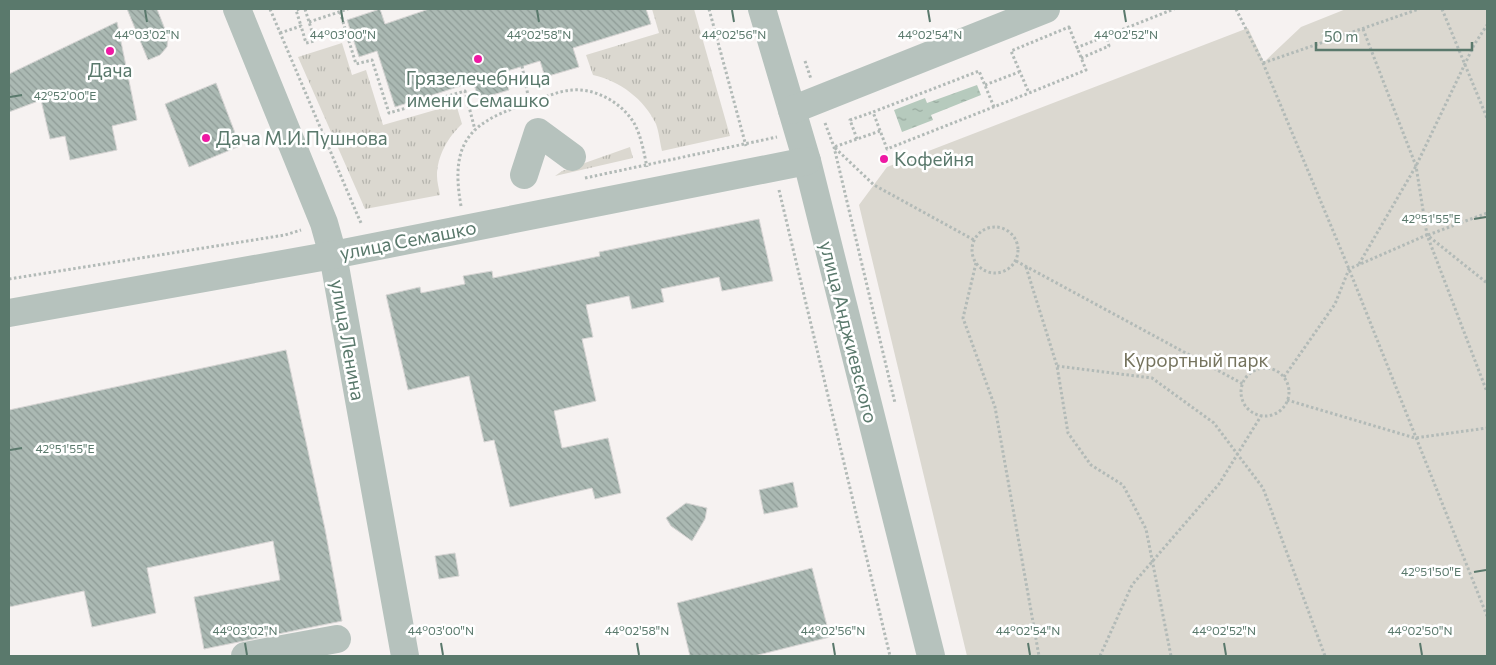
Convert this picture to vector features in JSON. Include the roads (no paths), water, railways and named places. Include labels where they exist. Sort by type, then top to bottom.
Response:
[{"type":"street","name":"улица Ленина","points":[[237,9],[324,223],[333,255],[405,656]]},
{"type":"street","name":"улица Анджиевского","points":[[762,9],[807,161],[931,656]]},
{"type":"street","points":[[795,121],[1046,9]]},
{"type":"street","points":[[524,175],[538,132],[576,168]]},
{"type":"street","name":"улица Семашко","points":[[9,313],[333,255],[807,161]]},
{"type":"street","points":[[244,656],[337,639]]},
{"type":"water","points":[[977,85],[981,95],[931,115],[933,120],[902,132],[894,110],[925,98],[927,103]]},
{"type":"place","name":"Дача","points":[[110,51]]},
{"type":"place","name":"Грязелечебница имени Семашко","points":[[478,59]]},
{"type":"place","name":"Дача М.И.Пушнова","points":[[206,138]]},
{"type":"place","name":"Кофейня","points":[[884,159]]},
{"type":"park label","name":"Курортный парк","points":[[1196,360]]}]
